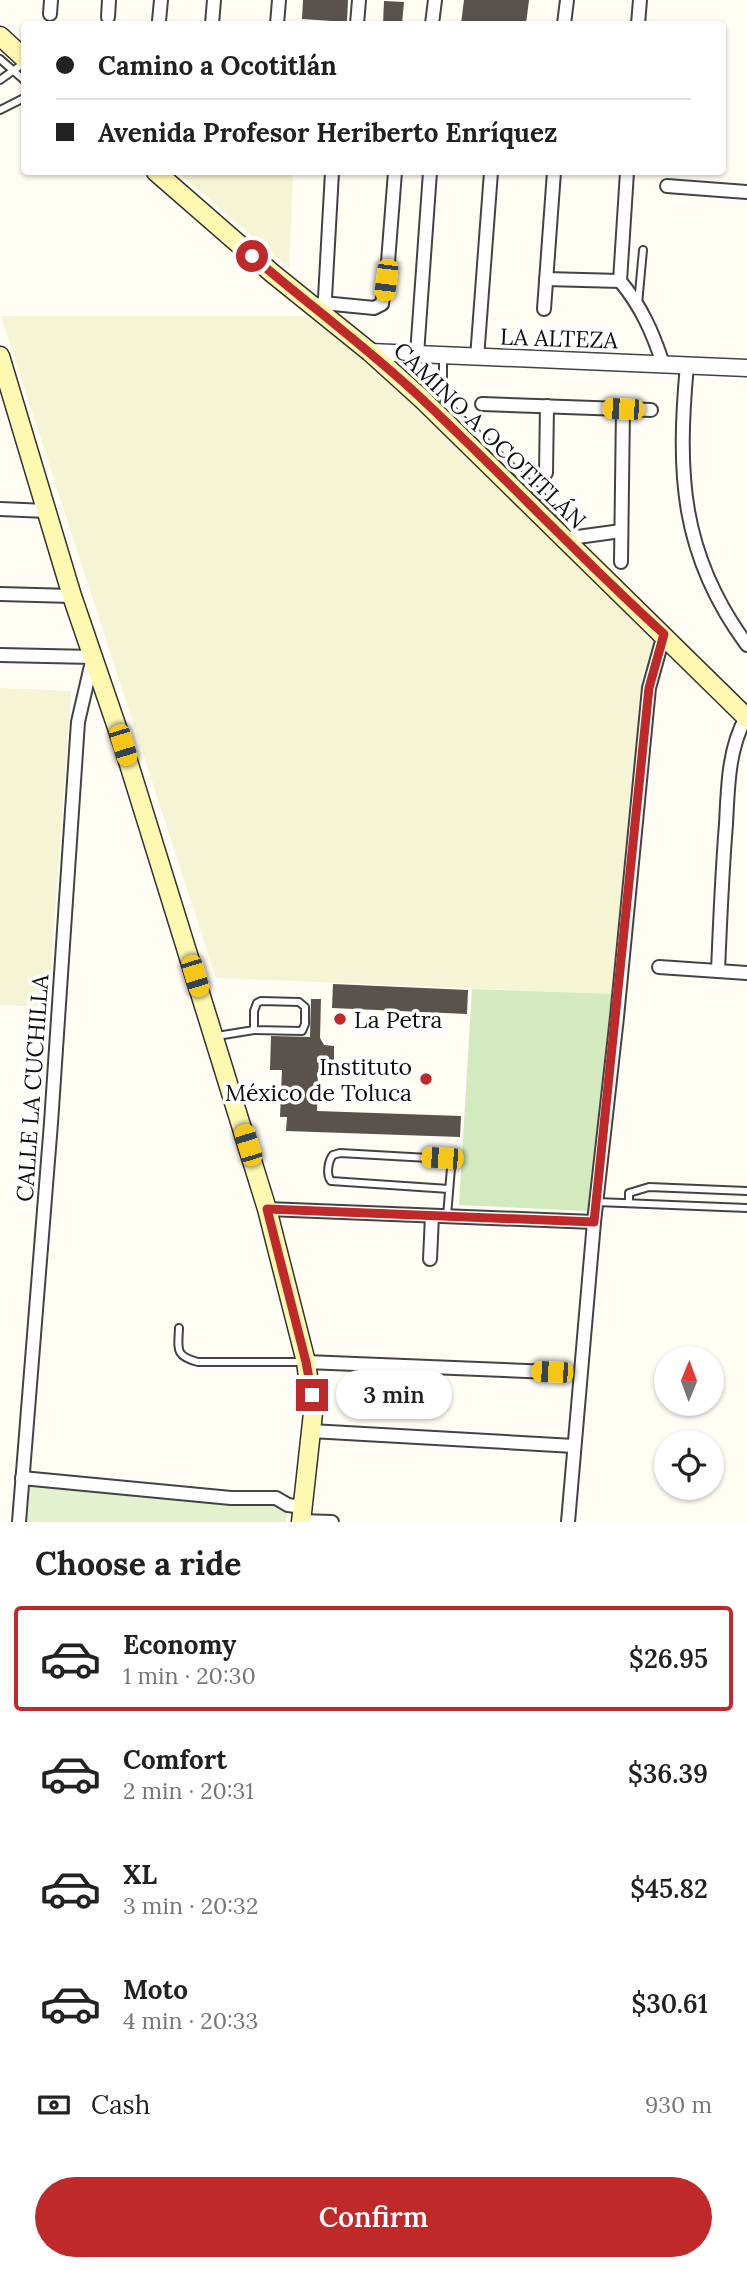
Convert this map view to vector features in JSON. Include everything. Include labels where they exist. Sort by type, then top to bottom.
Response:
[{"type":"main road","points":[[0,37],[20,65]]},
{"type":"main road","name":"CAMINO A OCOTITLÁN","points":[[160,175],[321,308],[433,410],[571,539],[747,718]]},
{"type":"main road","points":[[0,356],[72,596],[123,745],[267,1209],[312,1395],[311,1431],[301,1517]]},
{"type":"street","points":[[50,15],[51,0]]},
{"type":"street","points":[[108,17],[109,0]]},
{"type":"street","points":[[159,21],[161,0]]},
{"type":"street","points":[[212,21],[214,0]]},
{"type":"street","points":[[276,21],[279,0]]},
{"type":"street","points":[[357,21],[359,0]]},
{"type":"street","points":[[432,21],[435,0]]},
{"type":"street","points":[[564,21],[567,0]]},
{"type":"street","points":[[638,21],[640,0]]},
{"type":"street","points":[[332,175],[321,308],[374,309],[382,304],[395,175]]},
{"type":"street","points":[[417,354],[430,175]]},
{"type":"street","points":[[477,358],[491,175]]},
{"type":"street","points":[[544,309],[554,175]]},
{"type":"street","points":[[627,175],[620,281],[638,305],[650,328],[663,364]]},
{"type":"street","points":[[667,186],[747,192]]},
{"type":"street","points":[[546,279],[620,281]]},
{"type":"street","name":"LA ALTEZA","points":[[370,352],[687,365],[747,364]]},
{"type":"street","points":[[687,365],[681,440],[687,509],[711,588],[747,645]]},
{"type":"street","points":[[482,404],[651,410]]},
{"type":"street","points":[[546,473],[547,406]]},
{"type":"street","points":[[621,562],[623,409]]},
{"type":"street","points":[[0,509],[47,511]]},
{"type":"street","points":[[571,539],[621,531]]},
{"type":"street","points":[[0,594],[72,596]]},
{"type":"street","points":[[568,1522],[594,1222],[649,688],[664,634]]},
{"type":"street","points":[[0,655],[93,657]]},
{"type":"street","name":"CALLE LA CUCHILLA","points":[[19,1522],[38,1295],[78,722],[93,657]]},
{"type":"street","points":[[718,971],[729,775],[733,749],[747,718]]},
{"type":"street","points":[[659,967],[747,973]]},
{"type":"street","points":[[267,1209],[594,1222]]},
{"type":"street","points":[[430,1259],[432,1216]]},
{"type":"street","points":[[306,1362],[552,1372]]},
{"type":"street","points":[[311,1431],[574,1446]]},
{"type":"street","points":[[22,1478],[231,1498],[276,1498],[301,1517],[331,1522]]},
{"type":"lane","points":[[0,59],[20,65]]},
{"type":"lane","points":[[0,80],[20,65]]},
{"type":"lane","points":[[0,110],[21,100]]},
{"type":"lane","points":[[638,305],[643,250]]},
{"type":"lane","points":[[443,356],[445,403],[559,513],[571,539]]},
{"type":"lane","points":[[215,1037],[254,1030],[303,1031],[303,1003],[257,1003],[254,1030]]},
{"type":"lane","points":[[447,1216],[451,1164],[449,1160],[340,1153],[333,1155],[330,1162],[330,1181],[449,1189]]},
{"type":"lane","points":[[629,1203],[629,1193],[649,1187],[747,1191]]},
{"type":"lane","points":[[597,1202],[747,1208]]},
{"type":"lane","points":[[179,1328],[178,1349],[186,1358],[198,1362],[306,1362]]},
{"type":"green space","points":[[181,175],[293,175],[289,268]]},
{"type":"green space","points":[[1,316],[307,316],[397,386],[660,648],[643,671],[614,994],[216,978]]},
{"type":"green space","points":[[0,688],[71,691],[48,1007],[0,1005]]},
{"type":"green space","points":[[472,989],[614,994],[588,1211],[459,1205]]},
{"type":"green space","points":[[30,1483],[288,1507],[286,1522],[27,1522]]},
{"type":"building","points":[[303,0],[348,0],[347,21],[302,19]]},
{"type":"building","points":[[464,0],[529,0],[526,21],[461,21]]},
{"type":"building","points":[[384,1],[404,2],[402,21],[383,21]]},
{"type":"building","points":[[333,984],[468,990],[467,1014],[332,1008]]},
{"type":"building","points":[[311,999],[321,999],[320,1038],[324,1045],[334,1046],[334,1064],[323,1064],[318,1070],[317,1111],[461,1116],[460,1137],[286,1131],[287,1117],[280,1117],[282,1070],[270,1070],[271,1036],[310,1037]]},
{"type":"place","name":"La Petra","points":[[340,1019]]},
{"type":"place","name":"Instituto México de Toluca","points":[[426,1079]]},
{"type":"route","points":[[252,256],[370,352],[423,400],[563,540],[664,634],[649,688],[594,1222],[267,1209],[312,1395]]}]
